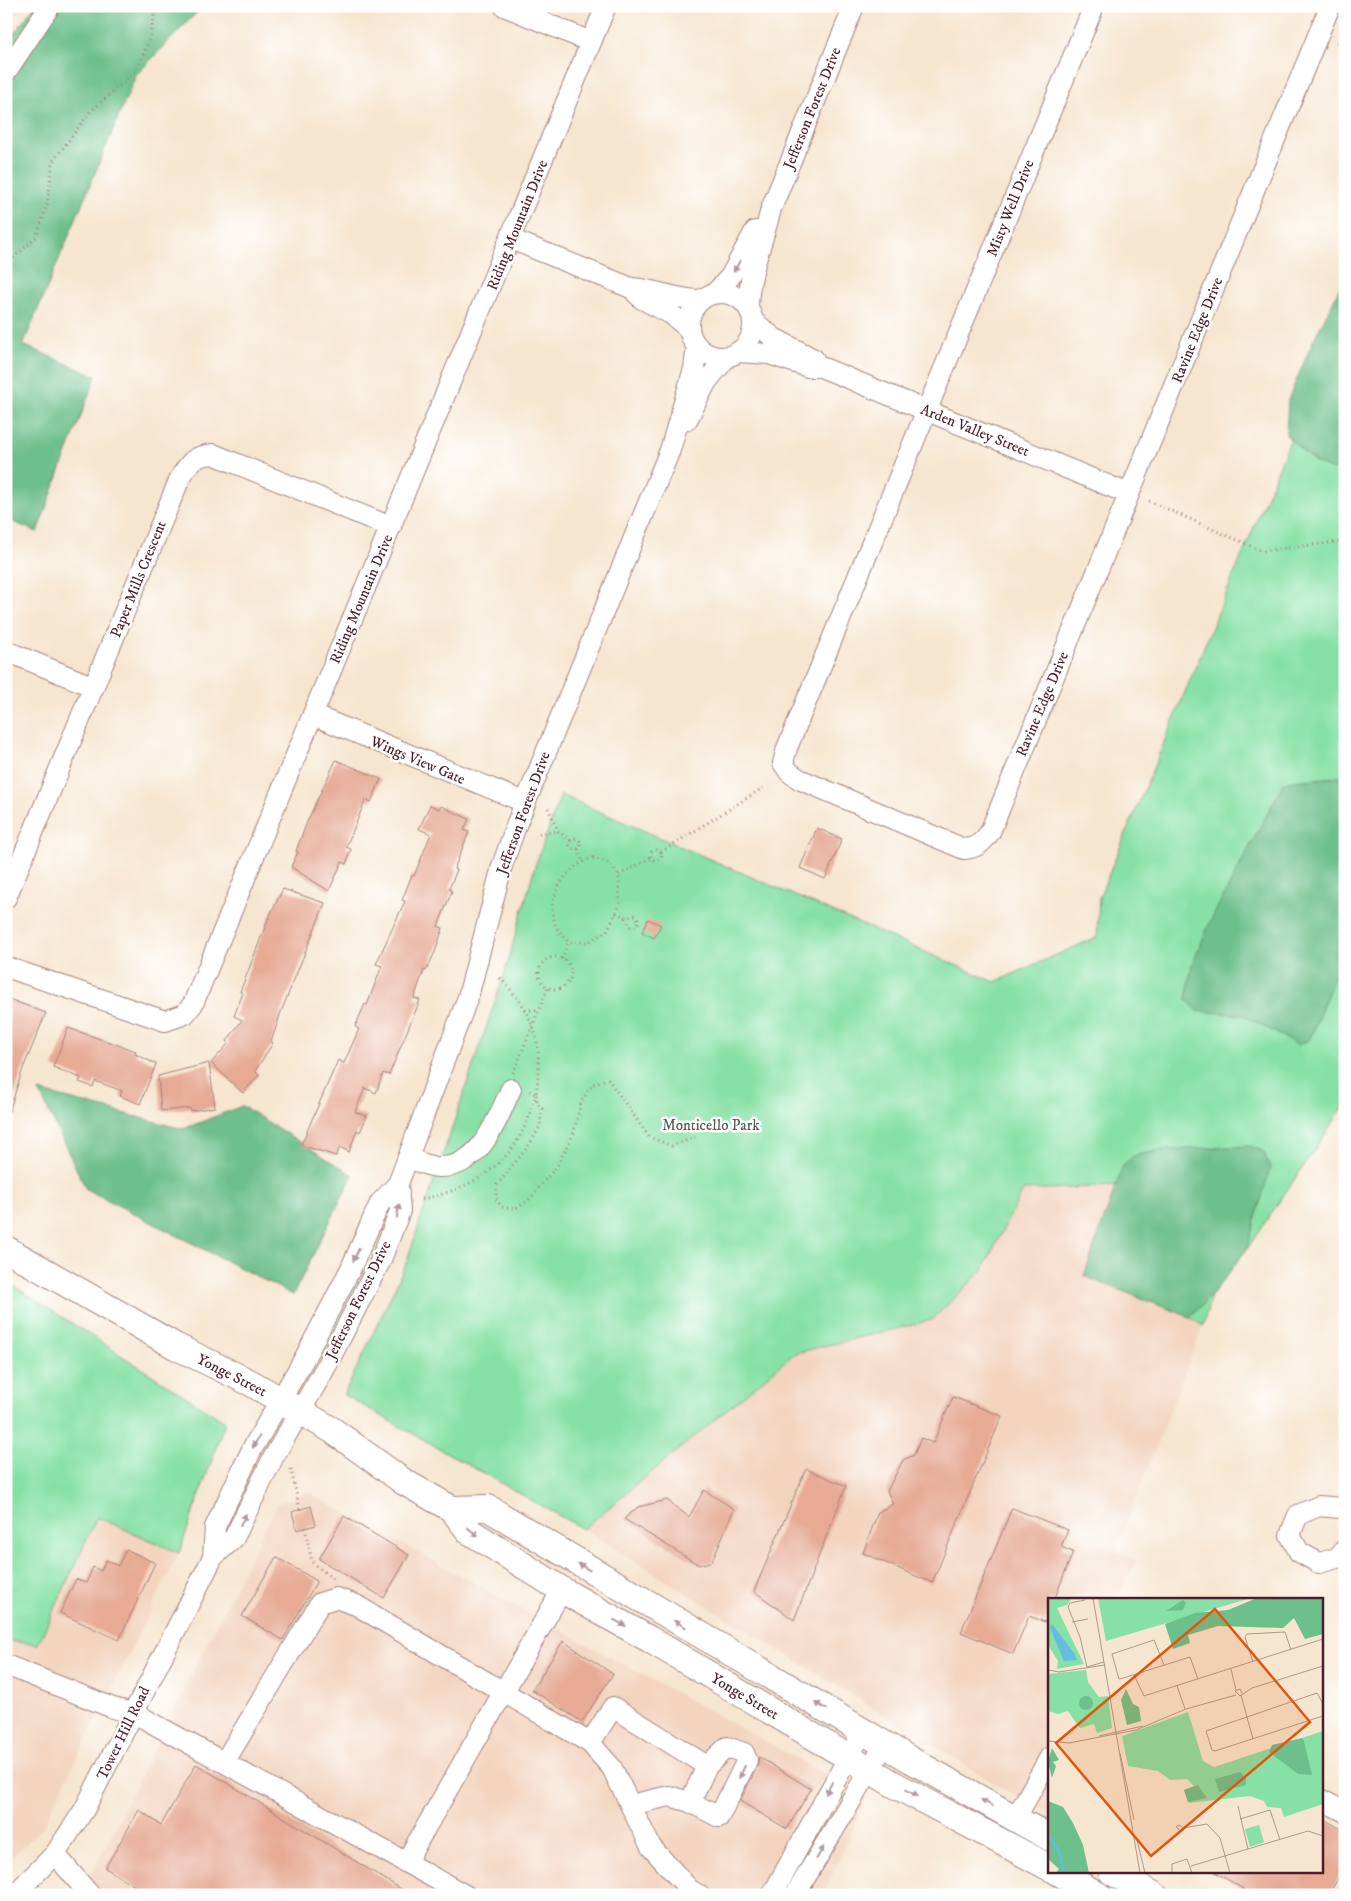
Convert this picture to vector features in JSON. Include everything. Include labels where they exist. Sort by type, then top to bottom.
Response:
[{"type":"main road","name":"Yonge Street","points":[[6,1249],[175,1346],[332,1430],[404,1482],[452,1509],[469,1530],[562,1590],[649,1639],[858,1764],[1048,1867]]},
{"type":"main road","name":"Yonge Street","points":[[452,1509],[488,1508],[885,1744],[1048,1837]]},
{"type":"main road","points":[[1061,1874],[1098,1895]]},
{"type":"main road","points":[[1116,1874],[1154,1895]]},
{"type":"street","points":[[6,72],[50,6]]},
{"type":"street","points":[[504,6],[591,42]]},
{"type":"street","name":"Riding Mountain Drive","points":[[6,966],[166,1021],[186,1014],[193,1004],[606,6]]},
{"type":"street","name":"Jefferson Forest Drive","points":[[751,313],[749,283],[764,238],[771,209],[854,6]]},
{"type":"street","name":"Misty Well Drive","points":[[927,410],[1094,6]]},
{"type":"street","name":"Ravine Edge Drive","points":[[927,410],[787,748],[783,764],[789,772],[799,779],[958,847],[974,848],[983,842],[990,832],[1330,6]]},
{"type":"street","name":"Jefferson Forest Drive","points":[[708,296],[730,278],[754,231],[771,209]]},
{"type":"street","points":[[511,238],[631,288],[649,289],[684,300],[708,296],[735,295],[751,313],[750,341],[733,354],[711,356],[697,347],[689,329],[672,314],[642,299],[631,288]]},
{"type":"street","points":[[689,329],[691,312],[708,296]]},
{"type":"street","name":"Arden Valley Street","points":[[751,313],[774,338],[812,357],[820,366],[1130,494]]},
{"type":"street","name":"Jefferson Forest Drive","points":[[670,450],[694,368],[697,347]]},
{"type":"street","name":"Jefferson Forest Drive","points":[[290,1406],[380,1262],[400,1211],[398,1184],[468,997],[502,866],[524,802],[670,450],[707,381],[733,354]]},
{"type":"street","name":"Arden Valley Street","points":[[733,354],[768,354],[808,367],[820,366]]},
{"type":"street","name":"Paper Mills Crescent","points":[[6,898],[180,478],[189,464],[199,456],[213,454],[391,527]]},
{"type":"street","points":[[6,650],[94,687]]},
{"type":"street","name":"Wings View Gate","points":[[313,715],[524,802]]},
{"type":"street","points":[[408,1158],[438,1167],[464,1160],[481,1148],[491,1133],[515,1085]]},
{"type":"street","name":"Tower Hill Road","points":[[14,1895],[55,1854],[84,1810],[213,1557],[234,1538],[273,1458],[290,1406]]},
{"type":"street","points":[[1343,1512],[1319,1506],[1298,1515],[1290,1535],[1299,1552],[1319,1563],[1337,1558],[1345,1549]]},
{"type":"street","points":[[406,1862],[562,1590]]},
{"type":"street","points":[[225,1761],[320,1603],[336,1598],[356,1605],[590,1743],[612,1768],[651,1847],[692,1893]]},
{"type":"street","points":[[6,1665],[113,1708],[134,1713],[225,1761],[464,1895]]},
{"type":"street","points":[[590,1743],[613,1707],[708,1766]]},
{"type":"street","points":[[795,1895],[858,1764],[863,1731]]},
{"type":"street","points":[[772,1895],[858,1764],[885,1744]]},
{"type":"street","points":[[630,1805],[670,1796],[690,1802],[719,1817],[747,1760],[744,1753],[727,1747],[708,1766],[690,1802]]},
{"type":"street","points":[[1015,1819],[1048,1761]]},
{"type":"street","points":[[1324,1801],[1345,1812]]},
{"type":"street","points":[[55,1854],[90,1895]]},
{"type":"path","points":[[6,265],[36,237],[47,205],[53,161],[90,111],[135,72],[149,41],[156,6]]},
{"type":"path","points":[[1337,43],[1345,46]]},
{"type":"path","points":[[1149,501],[1262,551],[1345,541]]},
{"type":"path","points":[[651,858],[654,861],[659,860],[661,852],[763,788]]},
{"type":"path","points":[[548,808],[558,831],[571,841]]},
{"type":"path","points":[[539,834],[558,831]]},
{"type":"path","points":[[571,841],[574,838],[580,840],[581,845],[578,849]]},
{"type":"path","points":[[571,841],[570,848],[578,849]]},
{"type":"path","points":[[578,849],[583,861]]},
{"type":"path","points":[[619,875],[651,858],[654,850],[661,852]]},
{"type":"path","points":[[593,858],[609,863],[619,875],[620,905],[616,913],[607,930],[588,942],[568,942],[556,926],[553,910],[557,892],[567,872],[583,861],[593,858]]},
{"type":"path","points":[[616,913],[627,918],[634,915],[637,916],[641,923],[632,928],[629,926],[627,918]]},
{"type":"path","points":[[562,959],[568,942]]},
{"type":"path","points":[[550,958],[562,959],[571,969],[569,981],[560,989],[548,988],[540,977],[541,966],[550,958]]},
{"type":"path","points":[[500,978],[520,1000],[532,1025],[541,1062],[536,1095],[538,1104],[542,1109],[540,1126],[530,1144],[497,1185],[496,1199],[502,1207],[515,1209],[528,1201],[557,1166],[573,1135],[581,1102],[593,1084],[608,1079],[649,1137],[672,1146],[695,1137]]},
{"type":"path","points":[[536,1095],[515,1085],[532,1025],[548,988]]},
{"type":"path","points":[[526,1010],[538,1010]]},
{"type":"path","points":[[291,1469],[300,1510]]},
{"type":"path","points":[[305,1528],[312,1562],[341,1585]]},
{"type":"shaded area","points":[[1116,1186],[1190,1317],[1203,1326],[1115,1552],[1137,1560],[1116,1598],[1048,1598],[1048,1812],[1009,1792],[583,1529],[795,1353],[932,1320],[982,1271],[1022,1190]]},
{"type":"shaded area","points":[[307,1492],[867,1797],[823,1895],[81,1895],[277,1504]]},
{"type":"shaded area","points":[[97,1517],[179,1553],[42,1828],[6,1863],[6,1641],[38,1644]]},
{"type":"green space","points":[[35,6],[203,6],[136,75],[23,345],[96,376],[37,532],[6,519],[6,44]]},
{"type":"green space","points":[[1345,278],[1345,470],[1336,470],[1320,465],[1312,460],[1286,435],[1288,400],[1314,339]]},
{"type":"green space","name":"Monticello Park","points":[[1345,309],[1345,1105],[1247,1249],[1211,1296],[1203,1326],[1190,1317],[1084,1276],[1116,1186],[1023,1190],[982,1271],[932,1320],[795,1353],[583,1529],[344,1395],[405,1266],[505,972],[535,866],[561,795],[995,982],[1097,937],[1099,898]]},
{"type":"green space","points":[[1345,776],[1345,950],[1310,1039],[1298,1045],[1243,1015],[1198,1011],[1186,999],[1192,965],[1211,920],[1284,782]]},
{"type":"green space","points":[[39,1091],[183,1129],[242,1106],[353,1175],[293,1295],[86,1189]]},
{"type":"green space","points":[[1251,1146],[1264,1152],[1270,1168],[1247,1249],[1211,1296],[1190,1317],[1084,1276],[1123,1166],[1133,1156],[1162,1150]]},
{"type":"green space","points":[[6,1281],[225,1422],[179,1553],[97,1517],[38,1644],[6,1641]]},
{"type":"building","points":[[336,760],[381,779],[371,802],[366,799],[346,847],[351,849],[346,864],[342,862],[329,891],[291,867],[298,852],[296,851],[307,822]]},
{"type":"building","points":[[430,805],[439,809],[441,806],[469,819],[464,830],[469,832],[454,869],[457,870],[449,889],[452,891],[438,926],[443,928],[435,952],[426,971],[424,970],[414,998],[420,1000],[389,1075],[383,1073],[376,1093],[365,1088],[355,1112],[367,1116],[360,1132],[357,1130],[349,1152],[340,1147],[336,1156],[301,1145],[338,1060],[344,1063],[359,1029],[355,1027],[365,1004],[367,1005],[382,966],[376,964],[405,901],[402,900],[431,834],[419,829]]},
{"type":"building","points":[[817,828],[842,839],[825,879],[800,868]]},
{"type":"building","points":[[283,889],[325,903],[281,1012],[271,1042],[273,1043],[255,1071],[259,1075],[243,1093],[211,1063],[229,1043],[227,1041],[242,1020],[234,1016],[243,993],[240,992],[269,917]]},
{"type":"building","points":[[648,919],[661,925],[654,938],[642,932]]},
{"type":"building","points":[[6,998],[46,1013],[22,1071],[9,1112],[6,1111]]},
{"type":"building","points":[[68,1028],[136,1051],[135,1054],[156,1064],[140,1104],[120,1096],[122,1091],[95,1081],[93,1087],[79,1082],[81,1078],[53,1067]]},
{"type":"building","points":[[209,1063],[215,1107],[191,1111],[190,1108],[161,1111],[158,1076]]},
{"type":"building","points":[[953,1397],[1002,1416],[932,1583],[863,1553],[878,1512],[893,1504],[887,1491],[903,1460],[914,1455],[921,1438],[933,1443]]},
{"type":"building","points":[[806,1469],[846,1486],[794,1620],[754,1591]]},
{"type":"building","points":[[704,1490],[734,1509],[712,1561],[699,1565],[624,1519],[638,1507],[667,1500],[689,1517]]},
{"type":"building","points":[[311,1506],[316,1525],[297,1530],[292,1512]]},
{"type":"building","points":[[1012,1508],[1068,1530],[1061,1547],[1073,1552],[1055,1598],[1048,1598],[1048,1615],[1045,1622],[1029,1616],[1013,1654],[961,1632]]},
{"type":"building","points":[[344,1516],[409,1555],[384,1598],[319,1559]]},
{"type":"building","points":[[126,1549],[155,1563],[119,1640],[60,1613],[76,1579],[86,1583],[93,1567],[101,1571],[106,1560],[118,1566]]},
{"type":"building","points":[[276,1557],[317,1581],[283,1640],[242,1616]]},
{"type":"building","points":[[563,1641],[613,1674],[582,1722],[532,1690]]},
{"type":"building","points":[[759,1757],[811,1789],[787,1829],[740,1801],[758,1765]]},
{"type":"building","points":[[196,1764],[411,1895],[150,1895],[105,1868],[139,1810],[161,1825]]},
{"type":"building","points":[[1324,1819],[1345,1831],[1345,1865],[1329,1895],[1253,1895],[1218,1874],[1324,1874]]}]
